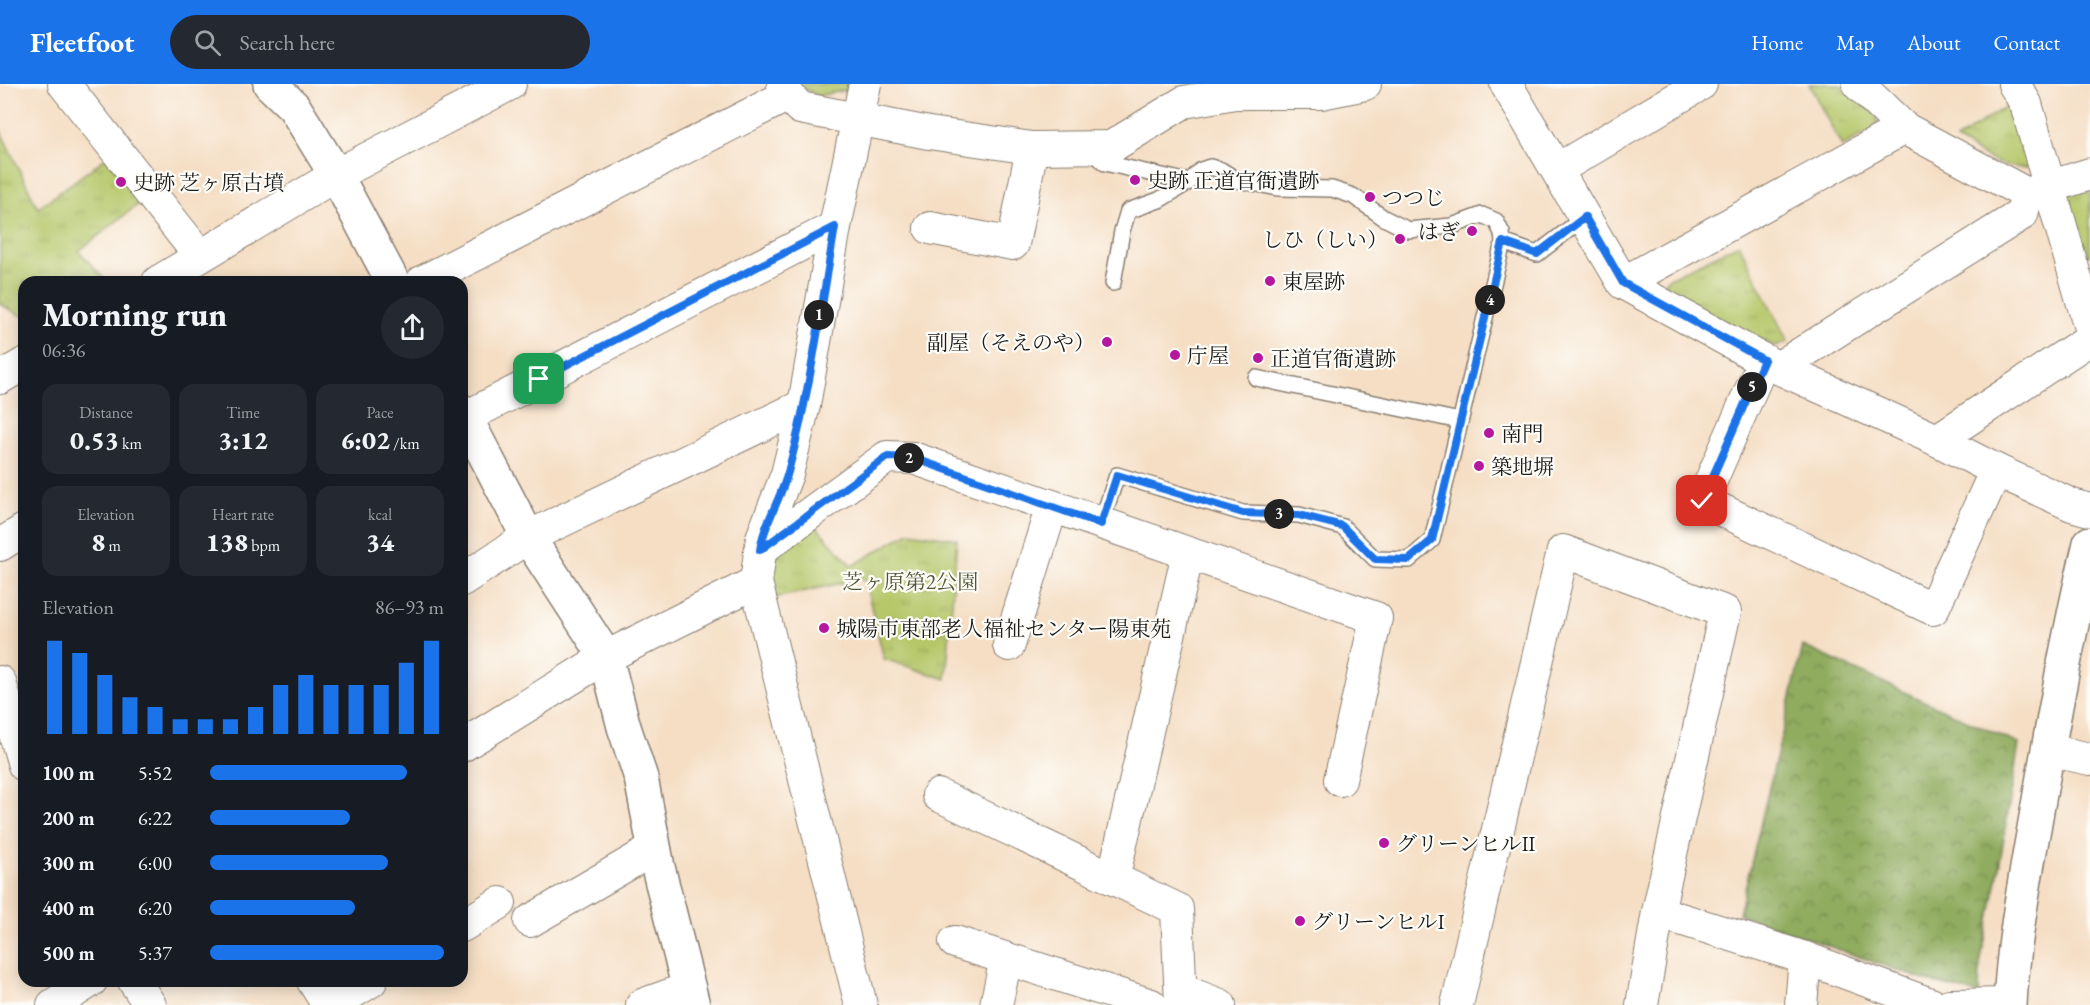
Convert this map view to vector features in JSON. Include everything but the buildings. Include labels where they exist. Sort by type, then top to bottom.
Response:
[{"type":"street","points":[[64,84],[200,256]]},
{"type":"street","points":[[270,84],[294,107],[336,175],[390,276]]},
{"type":"street","points":[[168,276],[336,175],[510,84]]},
{"type":"street","points":[[861,1005],[756,582],[762,538],[787,474],[804,405],[835,227],[865,84]]},
{"type":"street","points":[[433,276],[785,90],[800,108],[1032,148],[1111,147],[1184,93],[1321,93],[1365,84]]},
{"type":"street","points":[[1506,84],[1623,283],[1771,364],[2072,505],[2090,510]]},
{"type":"street","points":[[1558,169],[1701,84]]},
{"type":"street","points":[[1858,84],[1904,128],[2038,191]]},
{"type":"street","points":[[2014,84],[2026,104],[2038,191],[2090,328]]},
{"type":"street","points":[[1623,283],[1904,128]]},
{"type":"street","points":[[930,228],[1012,244],[1032,148]]},
{"type":"street","points":[[1996,470],[1933,609],[1702,501],[1771,364],[2022,214],[2038,191],[2090,174]]},
{"type":"street","points":[[468,413],[835,227]]},
{"type":"street","points":[[1937,440],[2090,339]]},
{"type":"street","points":[[0,378],[18,368]]},
{"type":"street","points":[[468,576],[528,537],[804,405]]},
{"type":"street","points":[[468,425],[528,537],[606,657],[624,728],[641,778],[654,849],[691,996],[642,1005]]},
{"type":"street","points":[[760,550],[887,457],[913,458],[1376,618],[1340,780]]},
{"type":"street","points":[[1010,645],[1052,506]]},
{"type":"street","points":[[0,545],[18,534]]},
{"type":"street","points":[[1949,1005],[2010,1004],[2011,979],[2024,890],[2048,750],[2064,659],[2090,546]]},
{"type":"street","points":[[1457,1005],[1563,550],[1725,612],[1658,912],[1642,1005]]},
{"type":"street","points":[[1113,879],[1188,553]]},
{"type":"street","points":[[468,742],[606,657],[756,582]]},
{"type":"street","points":[[10,691],[18,733]]},
{"type":"street","points":[[2048,750],[2090,759]]},
{"type":"street","points":[[938,795],[1178,909],[1181,997],[1220,1005]]},
{"type":"street","points":[[530,921],[654,849]]},
{"type":"street","points":[[468,922],[500,903]]},
{"type":"street","points":[[1658,912],[1805,957],[1933,1005]]},
{"type":"street","points":[[955,942],[1151,1005]]},
{"type":"street","points":[[1801,1005],[1805,957]]},
{"type":"street","points":[[996,1005],[1006,958]]},
{"type":"street","points":[[53,1005],[82,987]]},
{"type":"street","points":[[138,987],[150,1005]]},
{"type":"street","points":[[317,987],[330,1005],[361,987]]},
{"type":"lane","points":[[1087,147],[1105,163],[1189,182]]},
{"type":"lane","points":[[1101,524],[1117,475],[1243,513],[1299,515],[1342,526],[1375,559],[1409,560],[1432,540],[1503,242],[1502,233],[1496,221],[1482,215],[1452,226],[1408,230],[1384,218],[1353,196],[1332,189],[1278,188],[1237,180],[1221,170],[1210,167],[1201,170],[1189,182],[1159,200],[1128,211],[1113,283]]},
{"type":"lane","points":[[1503,242],[1537,254],[1585,217]]},
{"type":"lane","points":[[1256,378],[1460,421]]},
{"type":"green space","points":[[796,84],[852,84],[851,89],[818,96]]},
{"type":"green space","points":[[1809,84],[1839,84],[1877,116],[1878,127],[1842,147]]},
{"type":"green space","points":[[2008,105],[2028,156],[2028,167],[2000,163],[1956,140]]},
{"type":"green space","points":[[0,130],[38,208],[107,157],[141,202],[79,251],[102,276],[18,276],[18,314],[0,304]]},
{"type":"green space","points":[[2090,183],[2090,255],[2077,258],[2062,192]]},
{"type":"green space","points":[[1739,244],[1788,342],[1776,347],[1665,292],[1662,287],[1667,279]]},
{"type":"green space","name":"芝ヶ原第2公園","points":[[812,522],[852,566],[909,532],[957,539],[946,679],[884,659],[864,578],[770,599],[768,556]]},
{"type":"green space","points":[[1803,646],[2019,744],[1997,880],[1980,964],[1979,994],[1927,981],[1739,914]]},
{"type":"place","name":"史跡 正道官衙遺跡","points":[[1135,180]]},
{"type":"place","name":"史跡 芝ヶ原古墳","points":[[121,182]]},
{"type":"place","name":"つつじ","points":[[1370,197]]},
{"type":"place","name":"はぎ","points":[[1472,231]]},
{"type":"place","name":"しひ（しい）","points":[[1400,239]]},
{"type":"place","name":"東屋跡","points":[[1270,281]]},
{"type":"place","name":"副屋（そえのや）","points":[[1107,342]]},
{"type":"place","name":"庁屋","points":[[1175,355]]},
{"type":"place","name":"正道官衙遺跡","points":[[1258,358]]},
{"type":"place","name":"南門","points":[[1489,433]]},
{"type":"place","name":"築地塀","points":[[1479,466]]},
{"type":"place","name":"城陽市東部老人福祉センター陽東苑","points":[[824,628]]},
{"type":"place","name":"グリーンヒルⅡ","points":[[1384,843]]},
{"type":"place","name":"グリーンヒルⅠ","points":[[1300,921]]},
{"type":"route","points":[[539,379],[835,227],[804,405],[787,474],[762,538],[760,550],[887,457],[913,458],[1101,524],[1117,475],[1243,513],[1299,515],[1342,526],[1375,559],[1409,560],[1432,540],[1503,242],[1537,254],[1585,217],[1623,283],[1764,360],[1702,501]]}]
